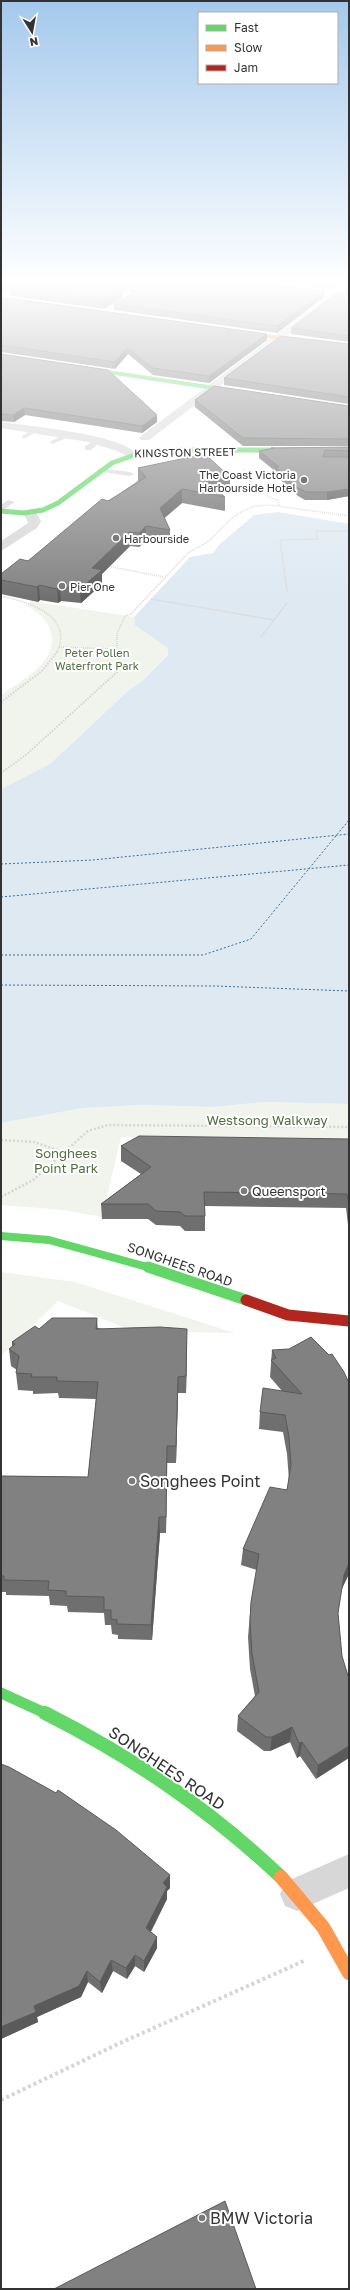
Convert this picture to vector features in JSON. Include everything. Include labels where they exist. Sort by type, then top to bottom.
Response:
[{"type":"street","points":[[145,438],[210,389]]},
{"type":"street","points":[[216,389],[249,394]]},
{"type":"street","name":"KINGSTON STREET","points":[[1,425],[120,446],[132,455],[162,451],[233,454],[326,454],[349,450]]},
{"type":"street","points":[[1,510],[30,513],[52,508],[102,470],[118,460],[132,455]]},
{"type":"street","points":[[1,547],[33,525],[35,521],[30,513]]},
{"type":"street","name":"SONGHEES ROAD","points":[[1,1236],[49,1240],[132,1261],[288,1315],[349,1321]]},
{"type":"street","name":"SONGHEES ROAD","points":[[1,1693],[51,1714],[98,1739],[188,1796],[246,1843],[297,1894],[337,1947],[349,1973]]},
{"type":"street","points":[[297,1894],[349,1871]]},
{"type":"lane","points":[[24,436],[34,430]]},
{"type":"lane","points":[[53,442],[66,436]]},
{"type":"lane","points":[[88,448],[98,441]]},
{"type":"lane","points":[[102,470],[130,474]]},
{"type":"lane","points":[[1,510],[11,502]]},
{"type":"path","points":[[245,473],[268,498],[278,500],[279,506]]},
{"type":"path","points":[[1,773],[27,754],[117,672],[121,664],[116,649],[115,634],[125,616],[131,614],[188,553],[197,550],[240,510],[258,504],[349,516]]},
{"type":"path","points":[[287,591],[280,540],[318,540],[316,531],[349,531]]},
{"type":"path","points":[[106,566],[164,577]]},
{"type":"path","points":[[1,596],[34,605],[46,612],[59,626],[61,636],[59,647],[48,665],[1,702]]},
{"type":"path","points":[[151,599],[274,620]]},
{"type":"path","points":[[261,637],[287,603]]},
{"type":"path","points":[[59,647],[116,649]]},
{"type":"path","points":[[1,1197],[33,1180],[88,1131],[108,1125],[349,1127]]},
{"type":"path","points":[[1,1140],[34,1142],[63,1152]]},
{"type":"path","points":[[1,2100],[118,2044],[281,1971]]},
{"type":"green space","name":"Peter Pollen Waterfront Park","points":[[31,601],[134,617],[134,621],[168,648],[168,654],[141,682],[129,690],[50,764],[1,789],[1,695],[37,669],[50,652],[52,643],[50,628],[45,620],[34,610],[26,606]]},
{"type":"green space","name":"Songhees Point Park","points":[[264,1102],[349,1104],[349,1139],[121,1137],[102,1217],[63,1210],[1,1205],[1,1123],[83,1108],[141,1105],[214,1107]]},
{"type":"green space","points":[[1,1272],[75,1282],[235,1333],[133,1331],[58,1301],[1,1356]]},
{"type":"shaded area","points":[[278,512],[349,524],[349,1104],[264,1102],[214,1107],[141,1105],[83,1108],[1,1123],[1,789],[50,764],[129,690],[141,682],[168,655],[168,648],[135,625],[134,617],[190,557],[213,553],[220,544],[254,515]]},
{"type":"building","points":[[1,389],[129,389],[157,415],[142,426],[24,408],[13,415],[1,414]]},
{"type":"building","points":[[210,389],[233,389],[349,406],[349,439],[243,438],[195,400]]},
{"type":"building","points":[[295,389],[349,389],[349,397]]},
{"type":"building","points":[[349,447],[349,451],[325,450],[323,457],[349,457],[349,489],[327,492],[306,492],[298,488],[275,467],[279,467],[259,451],[274,448],[271,448]]},
{"type":"building","points":[[205,454],[230,477],[206,481],[225,497],[182,489],[160,508],[170,530],[146,526],[139,533],[129,532],[92,568],[102,570],[80,589],[60,586],[57,589],[39,585],[37,587],[1,580],[1,574],[20,559],[28,561],[102,499],[108,501],[146,477],[138,468]]},
{"type":"building","name":"Queensport","points":[[139,1136],[349,1139],[349,1206],[347,1194],[204,1192],[205,1216],[185,1216],[180,1212],[156,1211],[148,1204],[101,1204],[151,1167],[121,1146]]},
{"type":"building","name":"Songhees Point","points":[[52,1318],[97,1318],[96,1329],[160,1327],[187,1329],[186,1376],[178,1377],[176,1446],[167,1446],[166,1517],[159,1517],[151,1625],[117,1624],[117,1620],[111,1619],[111,1610],[104,1610],[104,1597],[66,1596],[66,1591],[48,1590],[49,1581],[4,1580],[4,1576],[1,1576],[1,1476],[88,1477],[98,1382],[57,1381],[57,1377],[31,1377],[32,1374],[16,1373],[19,1356],[9,1349],[15,1344],[12,1342],[35,1326],[39,1329]]},
{"type":"building","points":[[311,1337],[329,1355],[332,1354],[344,1372],[349,1383],[349,1563],[344,1575],[338,1613],[342,1656],[349,1679],[349,1746],[318,1765],[302,1742],[299,1743],[292,1727],[272,1737],[266,1737],[238,1716],[259,1692],[252,1654],[250,1621],[251,1602],[259,1554],[243,1549],[270,1487],[287,1490],[291,1465],[289,1437],[285,1415],[260,1412],[263,1388],[302,1394],[271,1360],[276,1358],[272,1350],[289,1349]]},
{"type":"building","points":[[1,1764],[56,1793],[58,1790],[116,1830],[170,1875],[163,1883],[167,1887],[146,1928],[157,1937],[144,1961],[135,1955],[126,1968],[111,1960],[100,1982],[87,1971],[79,1986],[34,2006],[36,2012],[1,2027]]},
{"type":"building","points":[[225,2201],[256,2289],[54,2289]]},
{"type":"ferry route","points":[[336,835],[349,820]]},
{"type":"ferry route","points":[[336,835],[349,834]]},
{"type":"ferry route","points":[[1,864],[93,860],[336,835]]},
{"type":"ferry route","points":[[309,869],[336,835]]},
{"type":"ferry route","points":[[309,869],[349,865]]},
{"type":"ferry route","points":[[1,897],[309,869]]},
{"type":"ferry route","points":[[1,955],[203,955],[251,939],[309,869]]},
{"type":"ferry route","points":[[1,985],[215,986],[349,991]]},
{"type":"traffic: fast","points":[[220,389],[241,392]]},
{"type":"traffic: fast","points":[[1,511],[24,513],[43,510],[58,503],[112,463],[140,453],[169,450],[298,450]]},
{"type":"traffic: fast","points":[[1,1236],[49,1240],[132,1261],[246,1300]]},
{"type":"traffic: fast","points":[[1,1693],[78,1730],[150,1772],[217,1820],[281,1877]]},
{"type":"traffic: slow","points":[[298,450],[349,450]]},
{"type":"traffic: slow","points":[[281,1877],[323,1927],[349,1973]]},
{"type":"traffic: jam","points":[[246,1300],[288,1315],[349,1321]]},
{"type":"place","name":"The Coast Victoria Harbourside Hotel","points":[[304,480]]},
{"type":"place","name":"Harbourside","points":[[116,538]]},
{"type":"place","name":"Pier One","points":[[62,586]]},
{"type":"place","name":"Queensport","points":[[244,1191]]},
{"type":"place","name":"Songhees Point","points":[[132,1481]]},
{"type":"place","name":"BMW Victoria","points":[[202,2218]]},
{"type":"park label","name":"Westsong Walkway","points":[[267,1120]]}]
